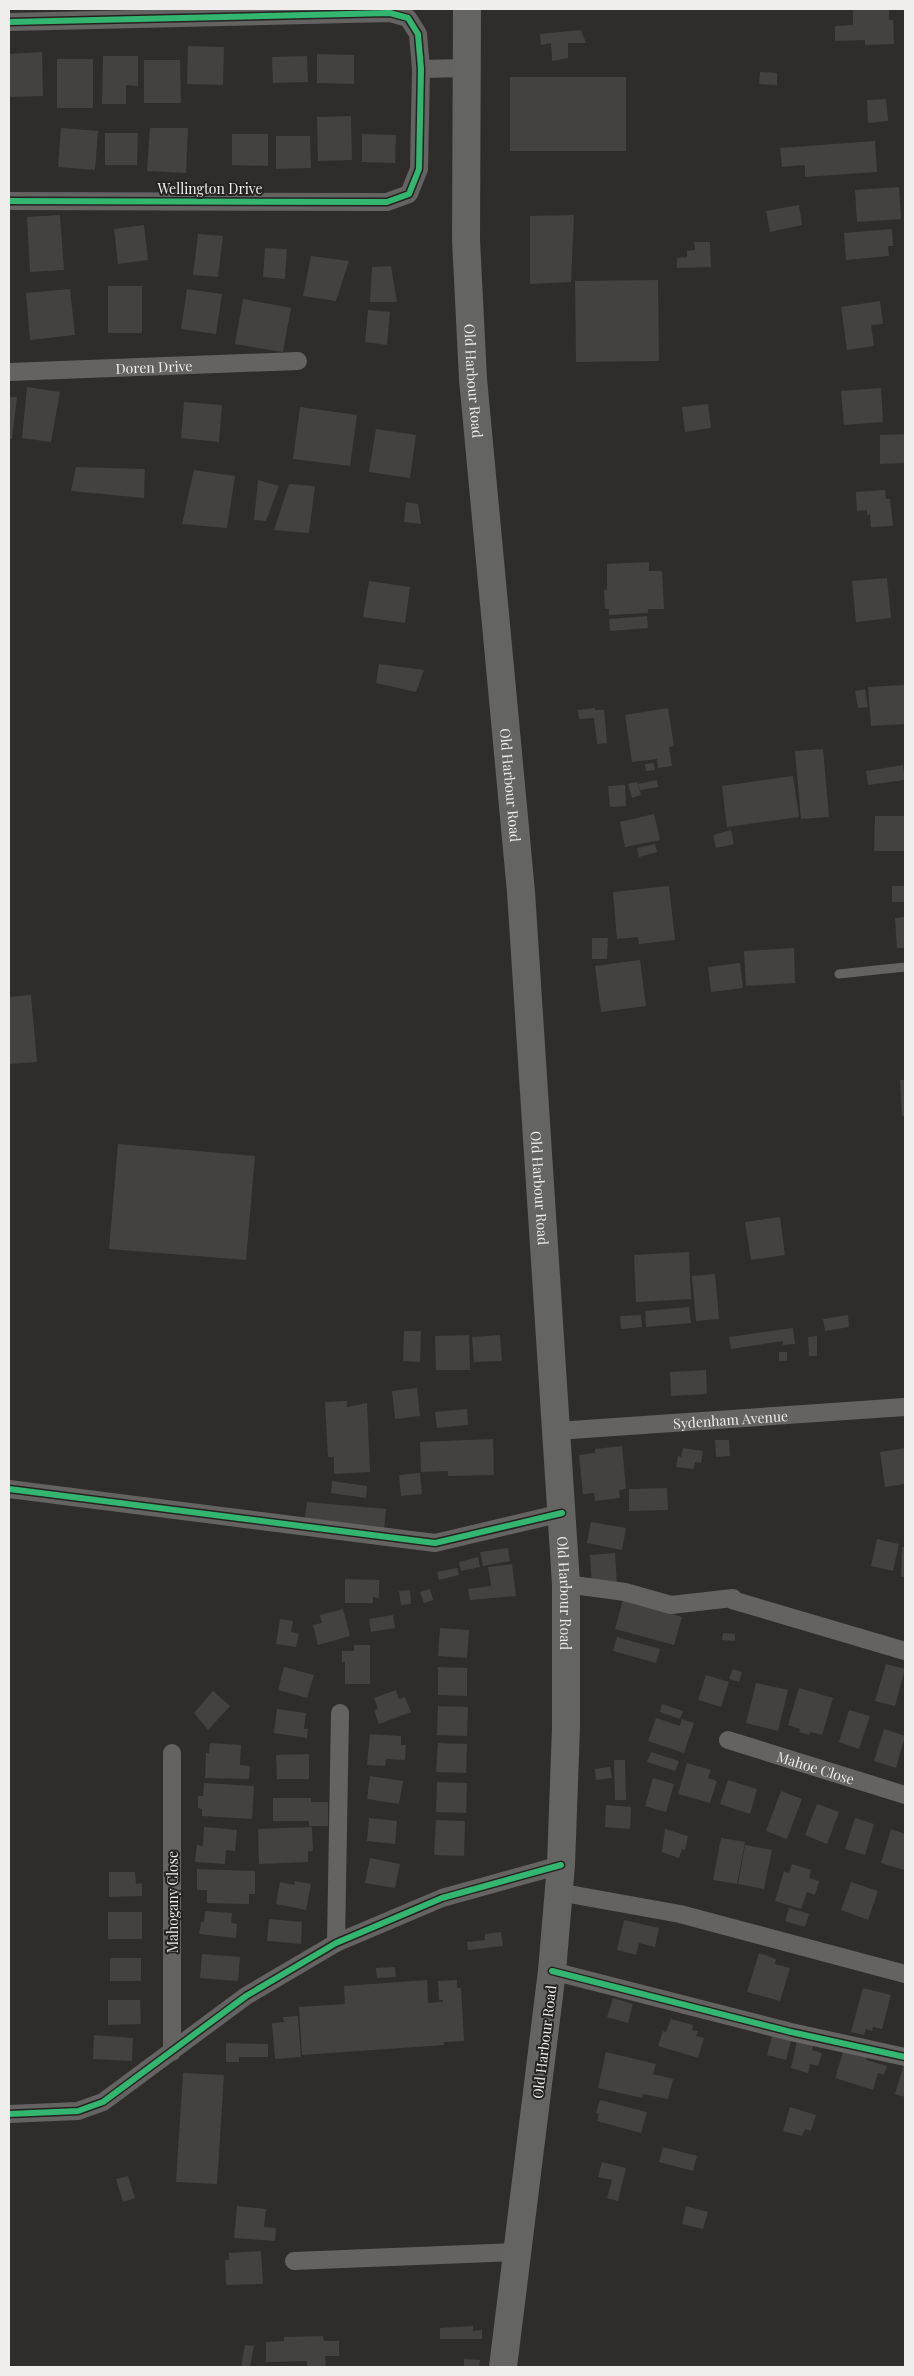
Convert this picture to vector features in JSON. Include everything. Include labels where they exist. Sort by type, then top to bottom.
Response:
[{"type":"main road","name":"Old Harbour Road","points":[[467,9],[466,240],[473,379],[521,892],[566,1584],[566,1727],[561,1865],[552,1971],[503,2367]]},
{"type":"street","points":[[9,22],[390,13],[408,18],[418,34],[421,69],[466,68]]},
{"type":"street","name":"Wellington Drive","points":[[9,201],[387,202],[409,194],[419,169],[421,69]]},
{"type":"street","name":"Doren Drive","points":[[9,372],[298,360]]},
{"type":"street","name":"Sydenham Avenue","points":[[556,1431],[905,1407]]},
{"type":"street","points":[[9,1489],[435,1544],[562,1513]]},
{"type":"street","points":[[566,1584],[625,1592],[671,1605],[733,1598],[732,1600],[905,1651]]},
{"type":"street","points":[[336,1943],[340,1713]]},
{"type":"street","name":"Mahoe Close","points":[[728,1740],[905,1795]]},
{"type":"street","name":"Mahogany Close","points":[[172,1753],[172,2052]]},
{"type":"street","points":[[9,2114],[78,2111],[103,2102],[246,1996],[336,1943],[442,1898],[561,1865]]},
{"type":"street","points":[[558,1892],[680,1914],[905,1974]]},
{"type":"street","points":[[552,1971],[791,2032],[905,2057]]},
{"type":"street","points":[[294,2261],[518,2252]]},
{"type":"lane","points":[[839,974],[905,967]]},
{"type":"building","points":[[853,9],[889,9],[889,20],[893,20],[894,44],[865,45],[865,40],[835,41],[835,26],[853,25]]},
{"type":"building","points":[[581,30],[586,43],[568,43],[568,58],[552,61],[551,43],[541,45],[540,34]]},
{"type":"building","points":[[188,46],[224,47],[223,85],[187,84]]},
{"type":"building","points":[[42,52],[43,96],[9,97],[9,54]]},
{"type":"building","points":[[317,54],[354,55],[354,84],[317,83]]},
{"type":"building","points":[[103,56],[138,56],[138,86],[126,85],[126,104],[102,104]]},
{"type":"building","points":[[307,56],[308,82],[273,83],[272,57]]},
{"type":"building","points":[[57,59],[93,59],[93,108],[57,108]]},
{"type":"building","points":[[144,60],[180,60],[181,103],[144,103]]},
{"type":"building","points":[[760,72],[777,73],[777,85],[759,84]]},
{"type":"building","points":[[510,77],[626,77],[626,151],[510,151]]},
{"type":"building","points":[[886,99],[888,121],[868,123],[867,100]]},
{"type":"building","points":[[351,116],[352,160],[318,161],[317,117]]},
{"type":"building","points":[[61,128],[98,131],[95,170],[58,167]]},
{"type":"building","points":[[150,128],[188,128],[186,173],[147,171]]},
{"type":"building","points":[[105,133],[138,133],[137,165],[105,165]]},
{"type":"building","points":[[232,134],[268,134],[268,166],[232,165]]},
{"type":"building","points":[[362,134],[396,135],[395,163],[362,162]]},
{"type":"building","points":[[276,136],[310,136],[311,168],[276,169]]},
{"type":"building","points":[[875,141],[877,172],[805,177],[805,165],[782,167],[780,148]]},
{"type":"building","points":[[899,187],[901,219],[857,222],[855,190]]},
{"type":"building","points":[[799,205],[802,225],[770,232],[766,211]]},
{"type":"building","points":[[60,215],[64,270],[30,272],[27,217]]},
{"type":"building","points":[[574,215],[571,282],[530,284],[530,216]]},
{"type":"building","points":[[144,225],[148,260],[118,264],[114,229]]},
{"type":"building","points":[[892,229],[893,246],[888,246],[889,256],[846,260],[844,233]]},
{"type":"building","points":[[198,234],[223,236],[218,277],[193,275]]},
{"type":"building","points":[[694,242],[710,242],[711,267],[677,268],[677,258],[687,257],[687,251],[695,250]]},
{"type":"building","points":[[265,248],[287,249],[285,279],[263,277]]},
{"type":"building","points":[[311,256],[349,261],[336,301],[303,296]]},
{"type":"building","points":[[391,266],[397,302],[370,302],[372,267]]},
{"type":"building","points":[[658,280],[659,361],[576,362],[575,281]]},
{"type":"building","points":[[108,286],[142,286],[142,333],[108,333]]},
{"type":"building","points":[[70,289],[75,335],[30,340],[26,293]]},
{"type":"building","points":[[187,289],[222,294],[216,334],[181,329]]},
{"type":"building","points":[[243,299],[291,308],[283,352],[235,344]]},
{"type":"building","points":[[880,301],[883,324],[871,325],[874,346],[847,350],[841,307]]},
{"type":"building","points":[[368,310],[390,312],[387,345],[365,342]]},
{"type":"building","points":[[27,387],[60,392],[51,442],[22,438]]},
{"type":"building","points":[[881,388],[883,422],[844,425],[841,391]]},
{"type":"building","points":[[9,397],[17,397],[12,439],[9,439]]},
{"type":"building","points":[[184,402],[222,405],[219,442],[181,438]]},
{"type":"building","points":[[708,404],[711,428],[685,432],[682,407]]},
{"type":"building","points":[[300,407],[357,415],[350,466],[293,459]]},
{"type":"building","points":[[376,429],[416,435],[410,478],[369,472]]},
{"type":"building","points":[[905,434],[905,463],[880,464],[880,435]]},
{"type":"building","points":[[76,467],[145,469],[144,498],[71,491]]},
{"type":"building","points":[[194,470],[235,476],[227,528],[182,524]]},
{"type":"building","points":[[258,480],[279,486],[266,521],[254,520]]},
{"type":"building","points":[[289,484],[315,486],[309,533],[274,530]]},
{"type":"building","points":[[885,490],[886,499],[890,499],[893,526],[871,527],[870,514],[867,515],[867,510],[857,511],[856,492]]},
{"type":"building","points":[[406,502],[418,504],[421,524],[404,522]]},
{"type":"building","points":[[649,562],[649,571],[662,571],[664,609],[648,609],[648,613],[609,615],[609,609],[605,609],[604,590],[607,590],[607,564]]},
{"type":"building","points":[[887,578],[891,618],[856,622],[852,581]]},
{"type":"building","points":[[369,581],[410,587],[405,623],[363,617]]},
{"type":"building","points":[[647,616],[648,628],[610,631],[609,619]]},
{"type":"building","points":[[379,664],[424,670],[416,692],[376,683]]},
{"type":"building","points":[[905,685],[905,724],[871,726],[868,687]]},
{"type":"building","points":[[865,689],[868,707],[858,708],[855,691]]},
{"type":"building","points":[[595,708],[595,710],[604,710],[607,743],[597,744],[594,718],[579,719],[578,710]]},
{"type":"building","points":[[668,708],[674,746],[669,747],[672,766],[658,768],[657,759],[632,762],[625,715]]},
{"type":"building","points":[[823,749],[829,817],[801,819],[795,751]]},
{"type":"building","points":[[654,763],[655,770],[646,771],[645,764]]},
{"type":"building","points":[[903,765],[905,780],[868,785],[866,771]]},
{"type":"building","points":[[793,776],[799,817],[727,827],[722,786]]},
{"type":"building","points":[[657,780],[658,787],[640,790],[638,784]]},
{"type":"building","points":[[637,782],[641,795],[632,798],[628,784]]},
{"type":"building","points":[[625,785],[626,806],[610,807],[608,786]]},
{"type":"building","points":[[654,814],[660,840],[625,847],[620,822]]},
{"type":"building","points":[[875,816],[905,816],[905,851],[874,851]]},
{"type":"building","points":[[731,830],[734,844],[716,848],[713,835]]},
{"type":"building","points":[[655,844],[657,852],[639,857],[637,848]]},
{"type":"building","points":[[669,886],[675,940],[639,944],[638,937],[617,939],[613,892]]},
{"type":"building","points":[[892,886],[905,886],[905,902],[892,902]]},
{"type":"building","points":[[905,917],[905,948],[897,948],[895,918]]},
{"type":"building","points":[[592,938],[608,938],[607,959],[592,959]]},
{"type":"building","points":[[794,948],[795,983],[746,986],[744,951]]},
{"type":"building","points":[[640,960],[646,1006],[601,1012],[595,966]]},
{"type":"building","points":[[740,963],[743,988],[711,992],[708,967]]},
{"type":"building","points":[[31,995],[37,1062],[9,1064],[9,997]]},
{"type":"building","points":[[900,1080],[905,1080],[905,1116],[902,1116]]},
{"type":"building","points":[[118,1144],[255,1156],[246,1260],[109,1249]]},
{"type":"building","points":[[780,1217],[785,1255],[751,1260],[745,1222]]},
{"type":"building","points":[[689,1252],[691,1299],[636,1302],[634,1255]]},
{"type":"building","points":[[715,1274],[719,1319],[696,1321],[692,1276]]},
{"type":"building","points":[[689,1307],[691,1323],[646,1327],[645,1311]]},
{"type":"building","points":[[641,1315],[642,1327],[621,1329],[620,1316]]},
{"type":"building","points":[[848,1315],[849,1327],[825,1331],[823,1319]]},
{"type":"building","points":[[793,1328],[795,1344],[783,1345],[783,1341],[731,1349],[729,1337]]},
{"type":"building","points":[[404,1331],[421,1331],[420,1362],[403,1361]]},
{"type":"building","points":[[469,1335],[470,1370],[436,1370],[435,1336]]},
{"type":"building","points":[[500,1335],[502,1361],[474,1362],[472,1337]]},
{"type":"building","points":[[817,1336],[817,1356],[809,1356],[808,1337]]},
{"type":"building","points":[[779,1352],[787,1352],[787,1361],[779,1361]]},
{"type":"building","points":[[706,1370],[707,1394],[671,1396],[670,1372]]},
{"type":"building","points":[[417,1388],[420,1416],[395,1419],[392,1391]]},
{"type":"building","points":[[347,1401],[347,1407],[367,1403],[370,1472],[334,1474],[334,1457],[328,1457],[325,1402]]},
{"type":"building","points":[[467,1409],[468,1425],[437,1428],[435,1412]]},
{"type":"building","points":[[493,1439],[494,1475],[448,1476],[448,1471],[421,1472],[420,1442]]},
{"type":"building","points":[[715,1440],[729,1440],[730,1456],[716,1457]]},
{"type":"building","points":[[622,1446],[626,1489],[619,1490],[620,1498],[595,1501],[594,1493],[583,1494],[579,1455],[595,1453],[595,1449]]},
{"type":"building","points":[[683,1448],[703,1451],[701,1463],[695,1462],[694,1469],[676,1467],[678,1456],[681,1457]]},
{"type":"building","points":[[905,1448],[905,1484],[885,1487],[880,1452]]},
{"type":"building","points":[[420,1473],[422,1494],[401,1496],[399,1475]]},
{"type":"building","points":[[332,1481],[367,1486],[366,1498],[331,1493]]},
{"type":"building","points":[[667,1488],[668,1510],[629,1511],[629,1489]]},
{"type":"building","points":[[307,1502],[386,1509],[384,1531],[304,1524]]},
{"type":"building","points":[[591,1522],[626,1528],[622,1550],[587,1543]]},
{"type":"building","points":[[877,1539],[899,1544],[893,1571],[871,1566]]},
{"type":"building","points":[[902,1547],[905,1547],[905,1577],[901,1577]]},
{"type":"building","points":[[508,1548],[510,1561],[483,1566],[480,1552]]},
{"type":"building","points":[[615,1553],[617,1585],[592,1587],[590,1555]]},
{"type":"building","points":[[478,1557],[480,1567],[461,1571],[459,1562]]},
{"type":"building","points":[[512,1564],[516,1596],[470,1600],[468,1589],[491,1586],[488,1567]]},
{"type":"building","points":[[457,1568],[459,1575],[439,1580],[437,1572]]},
{"type":"building","points":[[345,1579],[379,1580],[379,1598],[373,1597],[373,1603],[345,1603]]},
{"type":"building","points":[[430,1589],[433,1600],[424,1603],[420,1592]]},
{"type":"building","points":[[410,1590],[411,1604],[401,1605],[399,1591]]},
{"type":"building","points":[[625,1592],[665,1612],[682,1617],[674,1645],[615,1629]]},
{"type":"building","points":[[343,1609],[350,1636],[318,1645],[313,1625],[322,1623],[320,1615]]},
{"type":"building","points":[[393,1615],[395,1628],[371,1632],[369,1619]]},
{"type":"building","points":[[280,1619],[293,1621],[291,1632],[299,1634],[296,1647],[276,1644]]},
{"type":"building","points":[[440,1628],[469,1630],[467,1658],[438,1656]]},
{"type":"building","points":[[723,1633],[735,1634],[735,1641],[722,1640]]},
{"type":"building","points":[[617,1637],[660,1649],[656,1663],[613,1651]]},
{"type":"building","points":[[354,1645],[370,1645],[370,1684],[345,1684],[345,1662],[342,1662],[342,1651],[354,1651]]},
{"type":"building","points":[[886,1664],[905,1669],[895,1706],[875,1701]]},
{"type":"building","points":[[284,1667],[314,1675],[307,1698],[278,1690]]},
{"type":"building","points":[[438,1667],[467,1668],[467,1696],[438,1695]]},
{"type":"building","points":[[733,1669],[742,1672],[739,1682],[729,1679]]},
{"type":"building","points":[[706,1675],[729,1682],[721,1707],[698,1700]]},
{"type":"building","points":[[756,1683],[788,1690],[778,1731],[746,1723]]},
{"type":"building","points":[[799,1688],[833,1698],[822,1735],[810,1732],[809,1735],[799,1732],[800,1729],[788,1725]]},
{"type":"building","points":[[396,1690],[399,1699],[405,1697],[411,1712],[379,1724],[374,1710],[378,1709],[374,1698]]},
{"type":"building","points":[[213,1691],[230,1706],[208,1730],[194,1713]]},
{"type":"building","points":[[662,1704],[683,1711],[680,1719],[660,1712]]},
{"type":"building","points":[[438,1706],[468,1707],[467,1736],[437,1735]]},
{"type":"building","points":[[277,1709],[306,1713],[304,1729],[308,1729],[307,1738],[274,1733]]},
{"type":"building","points":[[849,1710],[870,1716],[859,1749],[839,1742]]},
{"type":"building","points":[[656,1718],[680,1726],[682,1719],[694,1723],[684,1753],[648,1741]]},
{"type":"building","points":[[884,1729],[905,1736],[896,1768],[874,1761]]},
{"type":"building","points":[[370,1734],[401,1736],[401,1745],[406,1745],[405,1760],[386,1759],[385,1766],[367,1765]]},
{"type":"building","points":[[210,1743],[241,1745],[240,1765],[250,1766],[249,1779],[205,1778],[206,1753],[209,1753]]},
{"type":"building","points":[[438,1743],[467,1744],[466,1773],[436,1772]]},
{"type":"building","points":[[651,1752],[679,1761],[675,1771],[647,1762]]},
{"type":"building","points":[[309,1754],[309,1779],[277,1779],[276,1755]]},
{"type":"building","points":[[614,1760],[625,1760],[626,1800],[615,1800]]},
{"type":"building","points":[[687,1763],[711,1770],[708,1778],[717,1781],[710,1803],[678,1794]]},
{"type":"building","points":[[610,1767],[612,1778],[596,1780],[595,1769]]},
{"type":"building","points":[[370,1776],[403,1781],[399,1804],[367,1799]]},
{"type":"building","points":[[653,1778],[674,1784],[666,1812],[645,1806]]},
{"type":"building","points":[[728,1780],[757,1789],[750,1814],[720,1804]]},
{"type":"building","points":[[437,1782],[467,1783],[466,1813],[436,1812]]},
{"type":"building","points":[[204,1783],[254,1786],[252,1819],[202,1816],[202,1809],[198,1808],[198,1796],[203,1796]]},
{"type":"building","points":[[781,1791],[802,1799],[787,1839],[766,1831]]},
{"type":"building","points":[[273,1798],[311,1798],[311,1802],[328,1802],[328,1826],[309,1826],[309,1821],[273,1821]]},
{"type":"building","points":[[817,1804],[839,1812],[827,1844],[805,1835]]},
{"type":"building","points":[[606,1805],[631,1807],[630,1829],[605,1827]]},
{"type":"building","points":[[369,1818],[397,1821],[395,1844],[367,1841]]},
{"type":"building","points":[[855,1818],[874,1824],[865,1855],[845,1849]]},
{"type":"building","points":[[436,1820],[465,1821],[464,1856],[434,1855]]},
{"type":"building","points":[[204,1827],[237,1830],[235,1851],[226,1850],[225,1864],[195,1862],[197,1845],[203,1846]]},
{"type":"building","points":[[312,1827],[313,1851],[308,1851],[308,1862],[259,1864],[258,1829]]},
{"type":"building","points":[[665,1829],[688,1836],[685,1850],[682,1849],[679,1858],[662,1852]]},
{"type":"building","points":[[891,1829],[905,1834],[904,1870],[881,1863]]},
{"type":"building","points":[[721,1838],[745,1842],[737,1884],[713,1880]]},
{"type":"building","points":[[745,1845],[772,1850],[764,1889],[738,1884]]},
{"type":"building","points":[[370,1858],[400,1864],[395,1888],[365,1883]]},
{"type":"building","points":[[792,1864],[811,1870],[809,1878],[819,1881],[815,1895],[807,1892],[801,1909],[775,1901],[784,1871],[789,1873]]},
{"type":"building","points":[[197,1869],[255,1871],[255,1894],[249,1894],[249,1904],[207,1903],[207,1890],[197,1890]]},
{"type":"building","points":[[109,1872],[135,1872],[136,1884],[142,1883],[142,1896],[109,1897]]},
{"type":"building","points":[[295,1881],[311,1884],[306,1910],[276,1904],[280,1882],[294,1885]]},
{"type":"building","points":[[851,1882],[878,1891],[868,1920],[841,1910]]},
{"type":"building","points":[[789,1908],[809,1914],[805,1927],[785,1921]]},
{"type":"building","points":[[205,1911],[232,1913],[231,1923],[237,1924],[236,1938],[199,1934],[201,1922],[204,1922]]},
{"type":"building","points":[[108,1912],[142,1912],[142,1939],[108,1939]]},
{"type":"building","points":[[269,1919],[302,1922],[301,1944],[267,1941]]},
{"type":"building","points":[[624,1920],[659,1928],[655,1947],[639,1943],[636,1955],[617,1950]]},
{"type":"building","points":[[501,1932],[503,1946],[468,1950],[467,1942],[485,1940],[485,1934]]},
{"type":"building","points":[[759,1953],[776,1959],[775,1964],[790,1968],[780,2001],[747,1992]]},
{"type":"building","points":[[202,1954],[240,1957],[238,1981],[200,1978]]},
{"type":"building","points":[[110,1958],[141,1958],[141,1981],[110,1981]]},
{"type":"building","points":[[395,1967],[396,1977],[377,1978],[376,1968]]},
{"type":"building","points":[[427,1980],[428,2003],[443,2002],[443,2000],[439,2000],[438,1981],[457,1980],[457,1988],[461,1988],[464,2041],[444,2042],[444,2045],[302,2055],[299,2007],[345,2004],[344,1986]]},
{"type":"building","points":[[863,1988],[891,1995],[882,2029],[873,2027],[872,2031],[866,2029],[864,2035],[851,2032]]},
{"type":"building","points":[[613,1998],[633,2004],[628,2023],[607,2017]]},
{"type":"building","points":[[108,2000],[140,2000],[141,2024],[108,2025]]},
{"type":"building","points":[[298,2016],[301,2057],[275,2059],[272,2023],[284,2022],[283,2017]]},
{"type":"building","points":[[671,2019],[693,2025],[692,2030],[698,2031],[696,2036],[704,2038],[698,2058],[658,2046],[663,2031],[666,2032]]},
{"type":"building","points":[[94,2035],[133,2038],[132,2061],[93,2059]]},
{"type":"building","points":[[772,2036],[791,2041],[786,2060],[767,2055]]},
{"type":"building","points":[[797,2041],[813,2045],[812,2050],[822,2053],[818,2066],[810,2064],[808,2073],[791,2068]]},
{"type":"building","points":[[226,2043],[268,2044],[268,2057],[239,2057],[239,2062],[226,2062]]},
{"type":"building","points":[[844,2049],[867,2056],[866,2060],[887,2066],[884,2075],[878,2073],[873,2090],[835,2078]]},
{"type":"building","points":[[606,2052],[656,2064],[653,2074],[673,2079],[668,2099],[643,2094],[642,2098],[598,2088]]},
{"type":"building","points":[[905,2061],[905,2097],[895,2094]]},
{"type":"building","points":[[183,2073],[224,2075],[217,2184],[176,2182]]},
{"type":"building","points":[[600,2100],[647,2112],[641,2133],[597,2121],[599,2114],[596,2113]]},
{"type":"building","points":[[790,2107],[816,2115],[811,2131],[805,2129],[802,2136],[783,2131]]},
{"type":"building","points":[[663,2147],[697,2156],[693,2171],[659,2162]]},
{"type":"building","points":[[602,2162],[626,2168],[618,2201],[607,2198],[612,2180],[598,2177]]},
{"type":"building","points":[[128,2176],[135,2198],[123,2202],[116,2179]]},
{"type":"building","points":[[237,2206],[266,2209],[264,2227],[276,2228],[275,2241],[234,2238]]},
{"type":"building","points":[[686,2206],[708,2212],[703,2229],[682,2224]]},
{"type":"building","points":[[261,2251],[263,2284],[226,2285],[225,2260],[229,2260],[229,2253]]},
{"type":"building","points":[[473,2326],[473,2331],[482,2330],[482,2339],[440,2339],[440,2328]]},
{"type":"building","points":[[323,2336],[324,2341],[339,2341],[339,2356],[325,2356],[326,2367],[307,2367],[307,2361],[266,2362],[266,2342],[284,2341],[284,2337]]},
{"type":"building","points":[[245,2345],[254,2346],[250,2367],[241,2367]]},
{"type":"building","points":[[464,2359],[480,2360],[479,2367],[464,2367]]},
{"type":"cycle path","points":[[9,22],[390,13],[408,18],[418,34],[421,69],[419,169],[409,194],[387,202],[9,201]]},
{"type":"cycle path","points":[[9,1489],[435,1543],[562,1513]]},
{"type":"cycle path","points":[[9,2114],[78,2111],[103,2102],[246,1996],[336,1943],[442,1898],[561,1865]]},
{"type":"cycle path","points":[[552,1971],[791,2032],[905,2057]]}]
